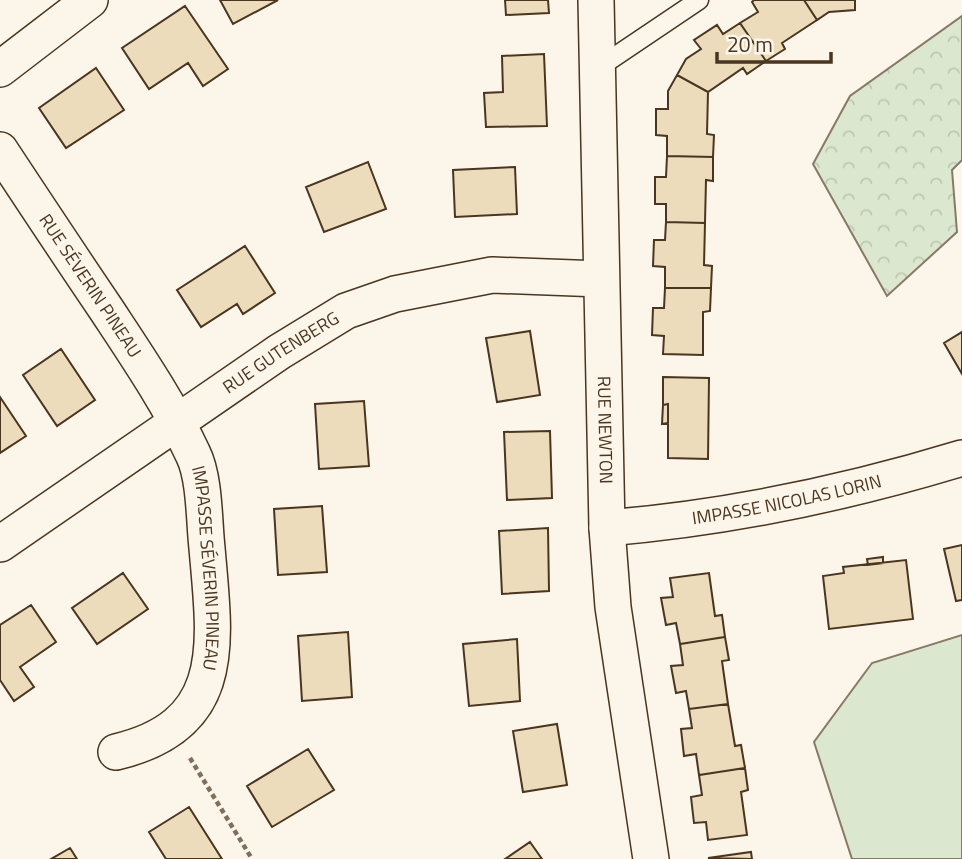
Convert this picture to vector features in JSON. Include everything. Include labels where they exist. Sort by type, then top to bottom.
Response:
[{"type":"street","points":[[0,69],[90,0]]},
{"type":"street","name":"RUE NEWTON","points":[[596,0],[607,528],[613,607],[651,859]]},
{"type":"street","name":"RUE SÉVERIN PINEAU","points":[[0,150],[152,379],[175,422]]},
{"type":"street","name":"RUE GUTENBERG","points":[[0,544],[175,422],[346,311],[395,294],[492,275],[601,279]]},
{"type":"street","name":"IMPASSE SÉVERIN PINEAU","points":[[116,752],[148,744],[174,729],[206,683],[213,653],[213,622],[202,500],[195,456],[175,422]]},
{"type":"street","name":"IMPASSE NICOLAS LORIN","points":[[607,528],[772,505],[886,481],[962,458]]},
{"type":"lane","points":[[598,68],[699,0]]},
{"type":"path","points":[[174,729],[252,859]]},
{"type":"green space","points":[[962,16],[962,160],[952,170],[957,232],[887,296],[813,164],[850,96]]},
{"type":"green space","points":[[962,635],[962,859],[852,859],[814,742],[872,663]]},
{"type":"building","points":[[220,0],[278,0],[233,24]]},
{"type":"building","points":[[505,0],[548,0],[549,13],[506,15]]},
{"type":"building","points":[[804,0],[817,20],[782,43],[785,49],[766,61],[740,23],[758,12],[752,2]]},
{"type":"building","points":[[804,0],[855,0],[855,10],[829,12],[817,20]]},
{"type":"building","points":[[185,6],[228,69],[203,86],[188,63],[149,89],[122,48]]},
{"type":"building","points":[[740,23],[766,61],[747,74],[743,68],[708,92],[677,75],[686,59],[701,49],[694,40],[717,25],[723,34]]},
{"type":"building","points":[[544,54],[547,126],[486,127],[484,93],[503,92],[502,56]]},
{"type":"building","points":[[96,68],[124,110],[66,148],[39,108]]},
{"type":"building","points":[[677,75],[708,92],[707,134],[714,135],[713,157],[667,156],[667,136],[656,135],[656,109],[668,109],[668,91]]},
{"type":"building","points":[[667,156],[713,157],[713,181],[706,180],[705,223],[666,222],[666,204],[655,204],[655,177],[666,177]]},
{"type":"building","points":[[368,162],[386,209],[324,232],[306,187]]},
{"type":"building","points":[[515,167],[517,214],[455,217],[453,170]]},
{"type":"building","points":[[666,222],[705,223],[704,265],[712,266],[711,288],[665,288],[665,267],[653,266],[654,240],[665,240]]},
{"type":"building","points":[[245,246],[275,293],[243,314],[237,304],[201,327],[177,290]]},
{"type":"building","points":[[665,288],[711,288],[710,311],[703,312],[703,355],[663,354],[664,336],[652,335],[653,308],[664,308]]},
{"type":"building","points":[[530,331],[540,395],[497,402],[486,338]]},
{"type":"building","points":[[962,332],[962,374],[944,343]]},
{"type":"building","points":[[61,349],[95,400],[57,426],[23,375]]},
{"type":"building","points":[[663,377],[709,378],[708,459],[668,458],[668,404],[663,405]]},
{"type":"building","points":[[0,397],[26,436],[0,453]]},
{"type":"building","points":[[364,401],[369,466],[319,469],[315,404]]},
{"type":"building","points":[[668,404],[668,423],[662,424],[663,405]]},
{"type":"building","points":[[550,431],[552,498],[507,500],[504,432]]},
{"type":"building","points":[[322,506],[327,572],[278,575],[274,509]]},
{"type":"building","points":[[548,528],[549,591],[502,594],[499,531]]},
{"type":"building","points":[[962,545],[962,600],[956,601],[944,549]]},
{"type":"building","points":[[883,557],[883,563],[868,565],[867,559]]},
{"type":"building","points":[[906,560],[913,619],[829,629],[823,576],[844,573],[843,567]]},
{"type":"building","points":[[123,573],[148,609],[97,644],[72,608]]},
{"type":"building","points":[[709,573],[715,616],[722,615],[725,637],[680,644],[676,623],[666,625],[661,598],[673,597],[670,578]]},
{"type":"building","points":[[31,605],[56,642],[20,667],[34,687],[14,701],[0,680],[0,625]]},
{"type":"building","points":[[348,632],[352,697],[302,701],[298,636]]},
{"type":"building","points":[[725,637],[729,660],[722,661],[728,704],[689,709],[686,691],[676,693],[671,666],[683,665],[680,644]]},
{"type":"building","points":[[517,639],[520,701],[469,706],[463,644]]},
{"type":"building","points":[[728,704],[735,746],[741,745],[745,768],[699,775],[696,754],[684,756],[681,729],[692,728],[689,709]]},
{"type":"building","points":[[557,724],[567,785],[523,792],[513,731]]},
{"type":"building","points":[[308,749],[334,790],[272,827],[247,786]]},
{"type":"building","points":[[745,768],[748,790],[741,792],[747,835],[708,840],[706,822],[694,823],[691,797],[702,795],[699,775]]},
{"type":"building","points":[[189,807],[222,859],[166,859],[149,832]]},
{"type":"building","points":[[530,842],[542,859],[505,859]]},
{"type":"building","points":[[70,848],[77,859],[51,859]]},
{"type":"building","points":[[751,852],[752,859],[708,858]]}]
